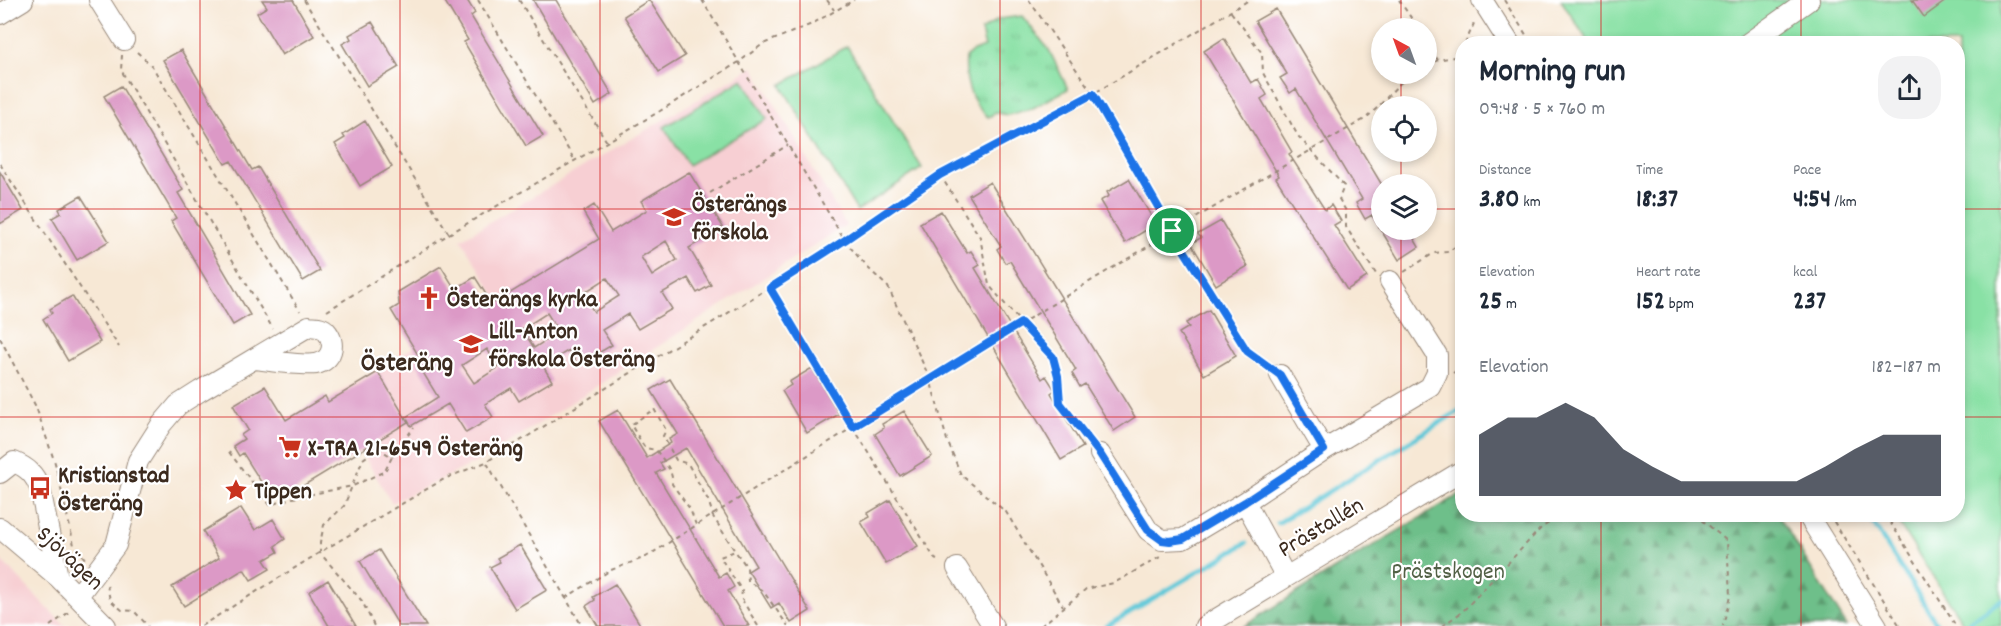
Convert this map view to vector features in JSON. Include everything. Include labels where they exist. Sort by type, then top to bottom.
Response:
[{"type":"street","points":[[99,0],[124,40]]},
{"type":"street","points":[[1758,36],[1809,0]]},
{"type":"street","points":[[1480,8],[1503,36]]},
{"type":"street","points":[[1100,454],[1148,530],[1162,540],[1183,539],[1245,502],[1324,450],[1430,387],[1437,373],[1437,355],[1389,281]]},
{"type":"street","points":[[78,596],[116,545],[138,461],[161,425],[178,405],[187,400],[255,359],[282,343],[314,327],[327,332],[332,344],[332,352],[328,358],[315,364],[255,359]]},
{"type":"street","points":[[1280,375],[1324,450]]},
{"type":"street","points":[[0,473],[14,462],[26,467],[35,475],[40,488],[58,577]]},
{"type":"street","name":"Prästallén","points":[[1205,626],[1455,475]]},
{"type":"street","points":[[1245,502],[1286,577]]},
{"type":"street","points":[[1812,522],[1877,626]]},
{"type":"street","name":"Sjövägen","points":[[0,528],[58,577],[106,626]]},
{"type":"street","points":[[957,568],[993,626]]},
{"type":"path","points":[[304,0],[449,234]]},
{"type":"path","points":[[478,0],[575,160]]},
{"type":"path","points":[[519,0],[607,142]]},
{"type":"path","points":[[702,0],[845,240],[867,267],[888,287],[930,379],[947,440],[961,475],[1006,512],[1063,606]]},
{"type":"path","points":[[827,0],[834,11]]},
{"type":"path","points":[[124,40],[152,66],[314,327],[323,314],[449,234],[607,142],[739,62],[763,44],[812,24],[854,0]]},
{"type":"path","points":[[1029,0],[1093,94],[1172,231],[1247,351],[1280,375]]},
{"type":"path","points":[[201,626],[444,479],[486,462],[770,288],[940,175],[1093,94],[1249,0]]},
{"type":"path","points":[[1399,0],[1411,18]]},
{"type":"path","points":[[1504,0],[1527,36]]},
{"type":"path","points":[[1468,36],[1480,8]]},
{"type":"path","points":[[1231,11],[1262,53],[1263,74],[1298,136],[1344,186],[1339,199],[1346,211],[1346,227],[1373,273],[1389,281],[1434,253],[1447,252],[1455,247]]},
{"type":"path","points":[[124,40],[121,70],[282,343]]},
{"type":"path","points":[[1438,60],[1455,57]]},
{"type":"path","points":[[565,598],[611,570],[646,557],[1021,323],[1371,114],[1398,84]]},
{"type":"path","points":[[710,193],[788,145]]},
{"type":"path","points":[[0,164],[119,347]]},
{"type":"path","points":[[940,175],[980,237],[989,285],[1053,357],[1058,376],[1060,403],[1100,454]]},
{"type":"path","points":[[770,288],[934,559],[957,568]]},
{"type":"path","points":[[0,338],[42,424],[55,463],[74,545],[106,584],[110,600],[122,610],[134,611],[148,626]]},
{"type":"path","points":[[696,525],[690,509],[672,484],[673,478],[666,464],[656,450],[645,448],[631,425],[654,409],[666,430],[663,436],[676,460],[688,464],[708,500],[712,515],[747,567],[748,581],[763,591],[788,626]]},
{"type":"path","points":[[229,452],[270,506],[292,498],[352,486],[385,471],[414,426]]},
{"type":"path","points":[[374,626],[362,602],[321,553],[320,543],[324,525],[344,506],[363,459],[378,448],[392,457]]},
{"type":"path","points":[[486,462],[582,626]]},
{"type":"path","points":[[1442,626],[1462,612],[1542,527],[1551,522]]},
{"type":"path","points":[[1704,522],[1727,541],[1730,596],[1723,626]]},
{"type":"path","points":[[1834,522],[1900,626]]},
{"type":"path","points":[[1890,522],[1956,626]]},
{"type":"path","points":[[735,551],[720,558],[742,591],[741,598],[758,626]]},
{"type":"path","points":[[1041,626],[1086,589],[1114,583],[1161,557]]},
{"type":"shaded area","points":[[753,67],[846,225],[487,457],[392,503],[329,398],[496,297],[461,239]]},
{"type":"shaded area","points":[[0,559],[65,626],[0,626]]},
{"type":"green space","points":[[1561,0],[2001,0],[2001,626],[1965,626],[1898,522],[1965,522],[1965,36],[1584,36]]},
{"type":"green space","points":[[1022,16],[1049,50],[1068,89],[1033,108],[1008,115],[996,113],[988,117],[977,105],[969,90],[966,57],[971,52],[985,47],[981,31],[999,19]]},
{"type":"green space","points":[[847,46],[922,168],[857,211],[781,85]]},
{"type":"green space","points":[[743,79],[767,119],[688,165],[664,127]]},
{"type":"green space","name":"Prästskogen","points":[[1455,497],[1455,522],[1782,522],[1847,626],[1244,626]]},
{"type":"building","points":[[262,0],[293,0],[314,36],[282,55],[257,13],[267,7]]},
{"type":"building","points":[[444,0],[467,0],[475,13],[471,16],[543,136],[526,146],[464,42],[468,40]]},
{"type":"building","points":[[533,0],[556,0],[612,94],[595,105]]},
{"type":"building","points":[[649,0],[685,56],[659,72],[624,16]]},
{"type":"building","points":[[1912,0],[1947,0],[1924,17]]},
{"type":"building","points":[[1276,9],[1375,174],[1371,174],[1371,216],[1365,219],[1356,203],[1362,199],[1296,89],[1290,93],[1280,78],[1287,74],[1255,21]]},
{"type":"building","points":[[372,22],[399,67],[367,86],[342,44],[351,39],[349,35]]},
{"type":"building","points":[[1224,38],[1251,83],[1258,79],[1267,95],[1261,99],[1292,152],[1289,154],[1325,210],[1331,205],[1341,221],[1334,225],[1367,277],[1347,290],[1276,178],[1279,176],[1204,51]]},
{"type":"building","points":[[181,50],[252,170],[258,167],[320,271],[303,281],[231,161],[225,164],[163,60]]},
{"type":"building","points":[[121,86],[183,190],[178,193],[250,315],[233,325],[171,221],[176,218],[104,96]]},
{"type":"building","points":[[365,121],[392,167],[360,186],[335,144],[345,138],[343,135]]},
{"type":"building","points":[[0,172],[23,210],[0,224]]},
{"type":"building","points":[[689,172],[723,227],[689,248],[711,285],[697,293],[688,278],[662,293],[672,309],[638,329],[628,314],[602,330],[612,345],[578,365],[569,350],[543,366],[552,381],[519,401],[511,388],[485,404],[493,417],[466,433],[448,404],[411,426],[406,417],[438,397],[416,361],[420,358],[391,310],[399,305],[398,292],[441,266],[455,289],[475,277],[492,304],[599,239],[583,212],[594,205],[611,232],[647,210],[641,201]],"holes":[[[666,241],[677,260],[652,276],[641,257]],[[607,278],[619,296],[594,312],[582,294]],[[547,313],[559,332],[534,348],[522,329]],[[487,349],[499,367],[474,383],[462,365]]]},
{"type":"building","points":[[1129,179],[1156,224],[1125,243],[1100,201],[1109,196],[1107,192]]},
{"type":"building","points":[[990,182],[1135,417],[1114,431],[1085,384],[1080,387],[1072,373],[1076,370],[1010,261],[1005,263],[997,249],[1001,246],[969,195]]},
{"type":"building","points":[[81,196],[109,241],[77,260],[52,218],[61,213],[59,209]]},
{"type":"building","points":[[941,211],[967,253],[971,251],[980,265],[975,268],[1042,379],[1046,376],[1055,390],[1051,393],[1083,447],[1061,460],[920,223]]},
{"type":"building","points":[[1221,221],[1248,266],[1216,285],[1191,243],[1201,238],[1198,234]]},
{"type":"building","points":[[1387,240],[1415,240],[1419,247],[1399,260]]},
{"type":"building","points":[[72,296],[100,342],[68,361],[43,319],[52,313],[50,309]]},
{"type":"building","points":[[1209,310],[1236,356],[1204,375],[1179,333],[1189,327],[1186,323]]},
{"type":"building","points":[[812,368],[839,414],[807,433],[782,391],[791,385],[789,382]]},
{"type":"building","points":[[378,372],[408,422],[288,495],[285,490],[271,498],[243,453],[239,456],[233,446],[244,439],[241,435],[248,430],[233,405],[265,386],[286,420],[325,396],[328,402]]},
{"type":"building","points":[[670,379],[810,611],[791,623],[779,603],[771,608],[748,571],[756,566],[686,448],[660,463],[664,469],[656,473],[719,577],[726,573],[734,587],[728,591],[749,626],[723,626],[599,421],[618,410],[647,458],[671,443],[669,439],[678,434],[651,390]]},
{"type":"building","points":[[904,411],[932,456],[900,476],[875,434],[884,428],[882,424]]},
{"type":"building","points":[[890,500],[918,546],[886,564],[861,522],[870,517],[868,513]]},
{"type":"building","points":[[241,508],[255,530],[273,519],[285,539],[275,546],[278,552],[264,560],[270,569],[251,580],[244,569],[184,606],[172,587],[219,558],[203,531]]},
{"type":"building","points":[[520,545],[547,590],[515,609],[490,567],[500,562],[497,558]]},
{"type":"building","points":[[379,550],[426,626],[399,626],[360,561]]},
{"type":"building","points":[[328,580],[356,626],[329,626],[309,592]]},
{"type":"building","points":[[615,584],[641,626],[598,626],[586,606],[595,600],[593,597]]},
{"type":"waterway","points":[[1278,523],[1455,413]]},
{"type":"waterway","points":[[1872,522],[1938,626]]},
{"type":"waterway","points":[[1107,626],[1246,543]]},
{"type":"waterway","points":[[1969,622],[2001,600]]},
{"type":"place","name":"Österängs förskola","points":[[674,217]]},
{"type":"place","name":"Österängs kyrka","points":[[429,298]]},
{"type":"place","name":"Lill-Anton förskola Österäng","points":[[471,344]]},
{"type":"place","name":"X-TRA 21-6549 Österäng","points":[[290,447]]},
{"type":"place","name":"Kristianstad Österäng","points":[[40,488]]},
{"type":"place","name":"Tippen","points":[[236,490]]},
{"type":"district","name":"Österäng","points":[[407,361]]},
{"type":"route","points":[[1093,94],[1172,231],[1247,351],[1280,375],[1324,450],[1245,502],[1183,539],[1170,541],[1162,540],[1148,530],[1100,454],[1060,403],[1058,376],[1053,357],[1021,323],[853,427],[770,288],[940,175],[1093,94]]}]
